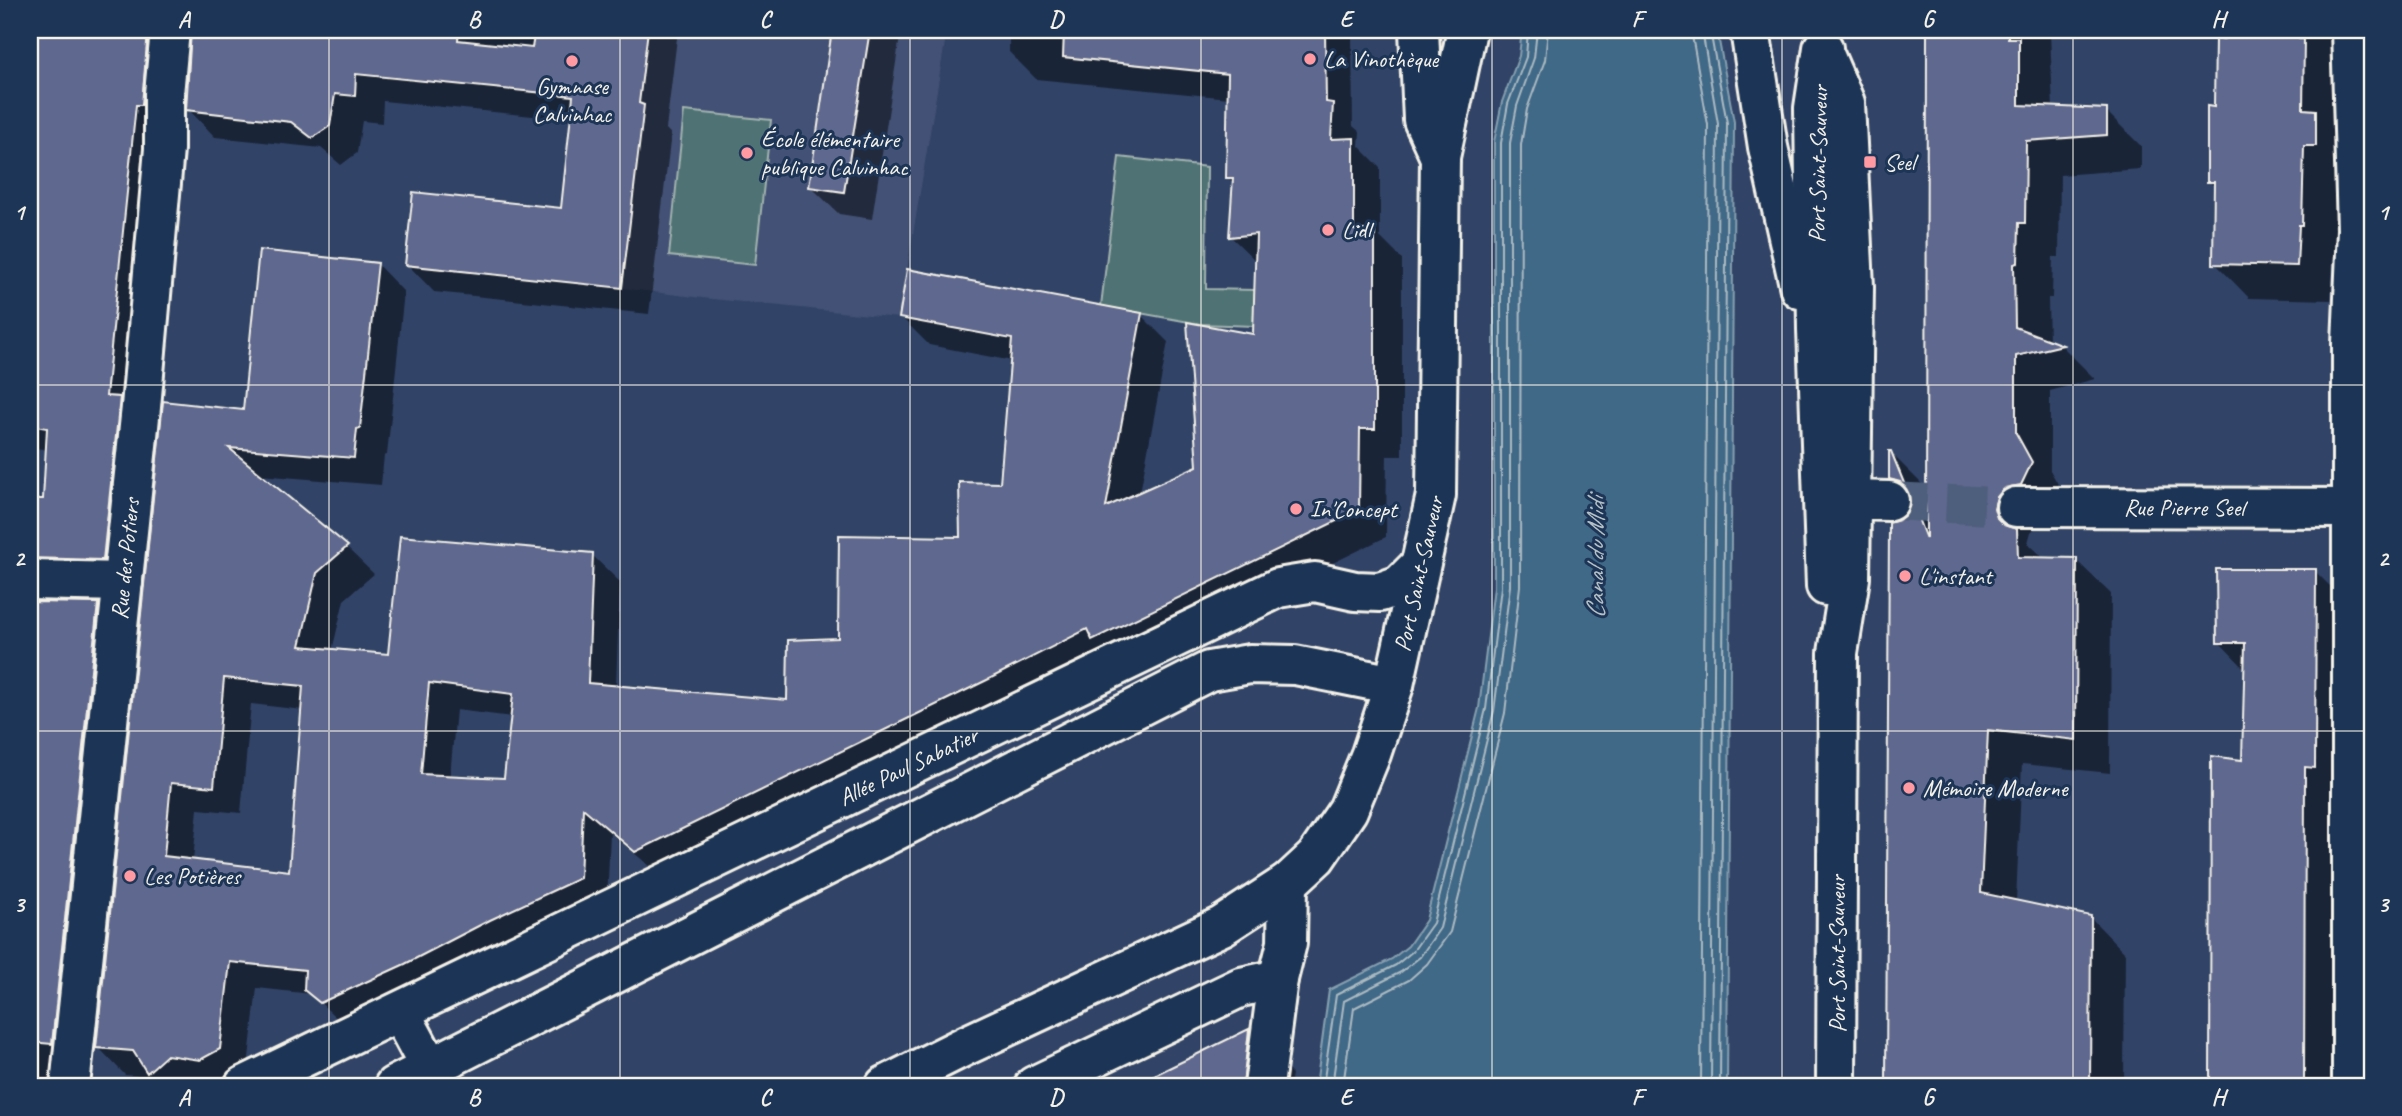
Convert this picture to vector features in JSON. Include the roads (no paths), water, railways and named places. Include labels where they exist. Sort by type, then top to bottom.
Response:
[{"type":"street","name":"Rue des Potiers","points":[[70,1086],[123,582],[164,149],[164,94],[170,30]]},
{"type":"street","name":"Port Saint-Sauveur","points":[[1288,883],[1316,857],[1348,810],[1371,754],[1394,685],[1436,495],[1440,157],[1423,120],[1419,30]]},
{"type":"street","points":[[1440,157],[1467,30]]},
{"type":"street","points":[[1751,30],[1768,147],[1804,304],[1817,329]]},
{"type":"street","points":[[2351,30],[2364,213],[2352,344],[2352,1086]]},
{"type":"street","name":"Port Saint-Sauveur","points":[[1823,41],[1814,108],[1817,329],[1855,504]]},
{"type":"street","name":"Port Saint-Sauveur","points":[[1823,41],[1845,103],[1854,287],[1855,504],[1825,582],[1838,653],[1836,1086]]},
{"type":"street","points":[[2352,344],[2372,308]]},
{"type":"street","name":"Rue Pierre Seel","points":[[2016,507],[2352,508]]},
{"type":"street","name":"Allée Paul Sabatier","points":[[244,1086],[1278,588],[1315,582],[1355,591],[1380,592],[1400,585],[1420,565]]},
{"type":"street","points":[[30,580],[123,582]]},
{"type":"street","name":"Allée Paul Sabatier","points":[[394,1086],[1209,671],[1250,664],[1295,665],[1394,685]]},
{"type":"street","points":[[1264,1086],[1278,979],[1287,943],[1288,883]]},
{"type":"street","points":[[885,1086],[1222,926],[1288,883]]},
{"type":"street","points":[[1034,1086],[1241,987],[1278,979]]},
{"type":"street","points":[[400,1012],[430,1068]]},
{"type":"water","name":"Canal du Midi","points":[[1522,30],[1717,30],[1734,122],[1727,1086],[1316,1086],[1329,990],[1392,959],[1408,946],[1426,920],[1479,708],[1494,587],[1494,142],[1502,102],[1519,56]]},
{"type":"tunnel","points":[[1889,501],[2016,507]]},
{"type":"place","name":"La Vinothèque","points":[[1310,59]]},
{"type":"place","name":"Gymnase Calvinhac","points":[[572,61]]},
{"type":"place","name":"École élémentaire publique Calvinhac","points":[[747,153]]},
{"type":"place","name":"Seel","points":[[1870,162]]},
{"type":"place","name":"Lidl","points":[[1328,230]]},
{"type":"place","name":"In'Concept","points":[[1296,509]]},
{"type":"place","name":"L'instant","points":[[1905,576]]},
{"type":"place","name":"Mémoire Moderne","points":[[1909,788]]},
{"type":"place","name":"Les Potières","points":[[130,876]]}]
